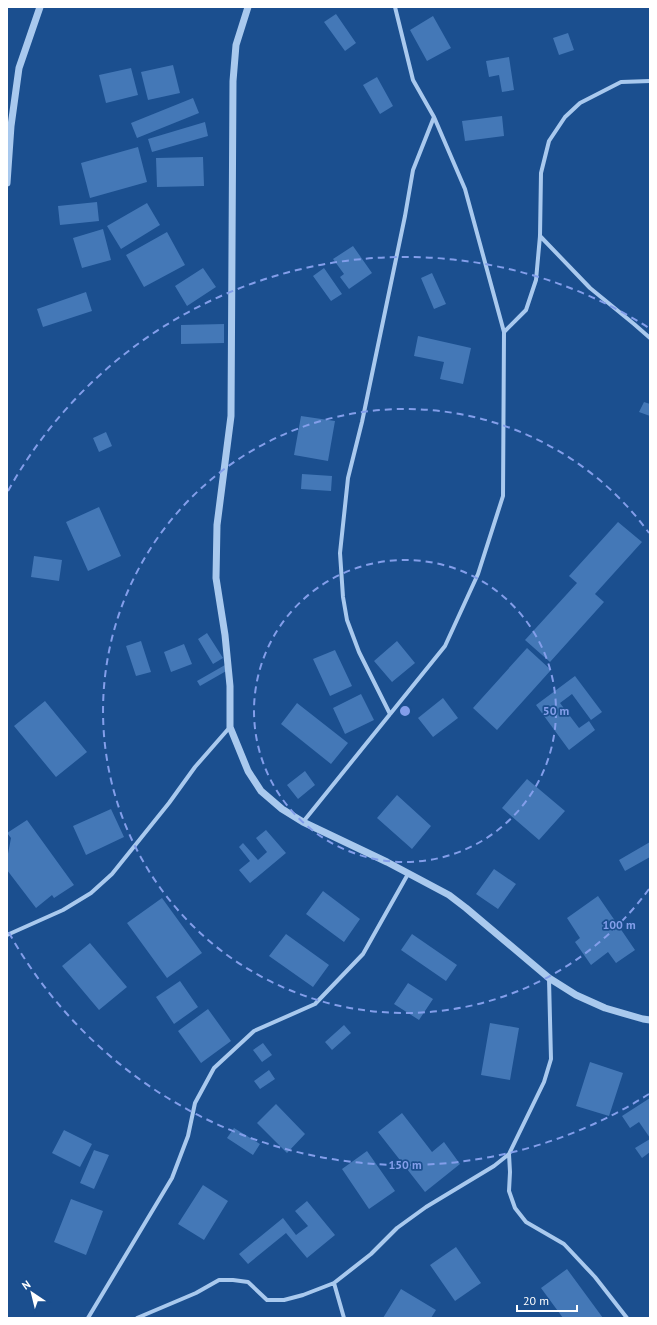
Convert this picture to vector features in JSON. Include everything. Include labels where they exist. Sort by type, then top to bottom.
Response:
[{"type":"street","points":[[7,182],[9,126],[20,68],[40,7]]},
{"type":"street","points":[[248,7],[242,22],[236,46],[233,81],[231,416],[217,524],[216,547],[216,578],[225,635],[230,686],[230,726],[248,771],[261,791],[282,809],[303,822],[449,895],[549,978],[576,995],[605,1008],[643,1020],[650,1020]]},
{"type":"street","points":[[303,822],[445,646],[478,574],[502,496],[504,332],[465,189],[434,117],[414,80],[394,7]]},
{"type":"street","points":[[504,332],[526,310],[536,280],[540,236],[541,173],[549,141],[565,117],[580,103],[621,82],[650,81]]},
{"type":"street","points":[[390,714],[359,652],[347,620],[343,597],[340,553],[348,478],[362,422],[405,216],[412,170],[434,117]]},
{"type":"street","points":[[540,236],[590,288],[650,338]]},
{"type":"street","points":[[7,935],[63,910],[91,893],[107,878],[170,803],[195,767],[230,726]]},
{"type":"street","points":[[88,1318],[172,1178],[188,1136],[194,1104],[214,1068],[254,1031],[315,1004],[363,954],[408,874]]},
{"type":"street","points":[[137,1318],[196,1292],[219,1280],[248,1282],[267,1300],[284,1300],[334,1283],[370,1254],[397,1228],[426,1207],[494,1166],[509,1154],[544,1082],[551,1059],[549,978]]},
{"type":"street","points":[[509,1154],[509,1191],[515,1208],[526,1222],[564,1244],[594,1277],[627,1318]]},
{"type":"street","points":[[334,1283],[344,1318]]},
{"type":"building","points":[[336,14],[356,43],[345,51],[324,22]]},
{"type":"building","points":[[433,16],[451,48],[427,61],[410,30]]},
{"type":"building","points":[[568,33],[574,50],[559,55],[553,38]]},
{"type":"building","points":[[509,57],[514,90],[502,92],[499,75],[489,77],[486,61]]},
{"type":"building","points":[[173,65],[180,93],[148,100],[141,72]]},
{"type":"building","points":[[131,68],[138,95],[106,103],[99,75]]},
{"type":"building","points":[[377,77],[393,106],[380,114],[363,85]]},
{"type":"building","points":[[193,98],[199,113],[137,138],[131,123]]},
{"type":"building","points":[[502,116],[504,136],[465,141],[462,121]]},
{"type":"building","points":[[205,122],[208,136],[152,152],[148,139]]},
{"type":"building","points":[[138,147],[147,182],[90,198],[81,163]]},
{"type":"building","points":[[203,157],[204,186],[157,187],[156,158]]},
{"type":"building","points":[[97,202],[99,221],[60,225],[58,206]]},
{"type":"building","points":[[147,203],[160,225],[121,249],[107,226]]},
{"type":"building","points":[[103,229],[111,260],[82,268],[73,238]]},
{"type":"building","points":[[167,232],[185,265],[144,287],[126,255]]},
{"type":"building","points":[[353,246],[372,273],[349,289],[340,277],[344,274],[333,259]]},
{"type":"building","points":[[203,268],[216,287],[187,306],[175,286]]},
{"type":"building","points":[[324,268],[342,294],[331,301],[313,276]]},
{"type":"building","points":[[432,273],[446,304],[434,309],[421,278]]},
{"type":"building","points":[[86,292],[92,311],[43,327],[37,309]]},
{"type":"building","points":[[224,324],[224,343],[181,344],[181,325]]},
{"type":"building","points":[[418,336],[471,348],[463,384],[440,379],[444,362],[414,356]]},
{"type":"building","points":[[644,402],[650,404],[650,416],[639,412]]},
{"type":"building","points":[[301,416],[335,421],[328,461],[294,455]]},
{"type":"building","points":[[106,432],[112,446],[99,452],[93,438]]},
{"type":"building","points":[[302,474],[332,476],[331,491],[301,489]]},
{"type":"building","points":[[99,507],[121,556],[88,571],[66,522]]},
{"type":"building","points":[[618,522],[642,542],[595,594],[604,602],[550,662],[525,640],[577,583],[569,576]]},
{"type":"building","points":[[34,556],[62,560],[59,581],[31,577]]},
{"type":"building","points":[[207,633],[223,658],[213,664],[198,639]]},
{"type":"building","points":[[141,641],[151,672],[136,676],[126,646]]},
{"type":"building","points":[[397,641],[415,663],[392,682],[374,661]]},
{"type":"building","points":[[184,644],[192,664],[171,672],[164,652]]},
{"type":"building","points":[[527,648],[551,670],[497,730],[473,708]]},
{"type":"building","points":[[335,650],[352,686],[330,696],[313,659]]},
{"type":"building","points":[[225,665],[228,670],[200,686],[197,681]]},
{"type":"building","points":[[575,676],[602,712],[591,720],[572,694],[560,703],[579,728],[589,721],[595,730],[569,750],[536,705]]},
{"type":"building","points":[[361,694],[374,720],[345,734],[333,708]]},
{"type":"building","points":[[443,698],[458,718],[433,737],[418,718]]},
{"type":"building","points":[[45,701],[87,752],[56,777],[14,726]]},
{"type":"building","points":[[297,703],[348,743],[331,764],[281,724]]},
{"type":"building","points":[[305,771],[315,785],[298,799],[287,785]]},
{"type":"building","points":[[527,779],[565,811],[539,840],[502,808]]},
{"type":"building","points":[[397,795],[431,826],[412,849],[377,818]]},
{"type":"building","points":[[111,809],[124,837],[86,855],[73,826]]},
{"type":"building","points":[[27,820],[74,885],[54,898],[52,895],[36,908],[7,870],[7,859],[11,838],[7,833]]},
{"type":"building","points":[[266,830],[286,853],[250,883],[239,870],[250,861],[239,847],[243,843],[258,860],[267,852],[256,838]]},
{"type":"building","points":[[650,842],[650,857],[625,871],[619,860]]},
{"type":"building","points":[[494,869],[516,884],[498,909],[476,894]]},
{"type":"building","points":[[323,891],[360,919],[344,942],[306,914]]},
{"type":"building","points":[[598,896],[635,950],[616,963],[608,952],[591,965],[575,942],[580,938],[567,918]]},
{"type":"building","points":[[162,898],[202,953],[167,978],[127,923]]},
{"type":"building","points":[[286,934],[329,965],[313,987],[269,956]]},
{"type":"building","points":[[412,934],[457,965],[446,981],[401,950]]},
{"type":"building","points":[[90,943],[127,987],[99,1010],[62,966]]},
{"type":"building","points":[[180,981],[198,1007],[174,1024],[156,997]]},
{"type":"building","points":[[408,983],[433,999],[419,1020],[394,1004]]},
{"type":"building","points":[[208,1009],[231,1041],[201,1063],[178,1031]]},
{"type":"building","points":[[490,1023],[519,1028],[510,1080],[481,1075]]},
{"type":"building","points":[[344,1025],[351,1033],[332,1050],[325,1042]]},
{"type":"building","points":[[263,1043],[272,1055],[262,1062],[253,1050]]},
{"type":"building","points":[[590,1062],[623,1073],[609,1116],[576,1106]]},
{"type":"building","points":[[269,1070],[275,1079],[260,1089],[254,1081]]},
{"type":"building","points":[[650,1098],[650,1138],[639,1122],[630,1128],[622,1116]]},
{"type":"building","points":[[276,1104],[305,1134],[287,1153],[257,1123]]},
{"type":"building","points":[[402,1113],[432,1152],[444,1142],[460,1164],[425,1192],[378,1132]]},
{"type":"building","points":[[234,1128],[260,1144],[253,1155],[227,1138]]},
{"type":"building","points":[[64,1130],[92,1144],[80,1167],[52,1153]]},
{"type":"building","points":[[650,1139],[650,1152],[642,1158],[635,1148]]},
{"type":"building","points":[[94,1150],[109,1155],[94,1189],[80,1183]]},
{"type":"building","points":[[367,1151],[395,1191],[369,1209],[342,1169]]},
{"type":"building","points":[[203,1185],[228,1201],[204,1240],[178,1224]]},
{"type":"building","points":[[71,1199],[103,1211],[86,1255],[54,1242]]},
{"type":"building","points":[[307,1201],[335,1235],[307,1258],[286,1233],[248,1264],[239,1254],[283,1218],[296,1235],[308,1226],[295,1211]]},
{"type":"building","points":[[456,1247],[481,1283],[455,1301],[430,1265]]},
{"type":"building","points":[[567,1269],[603,1318],[563,1318],[541,1288]]},
{"type":"building","points":[[401,1289],[436,1310],[431,1318],[383,1318]]}]
